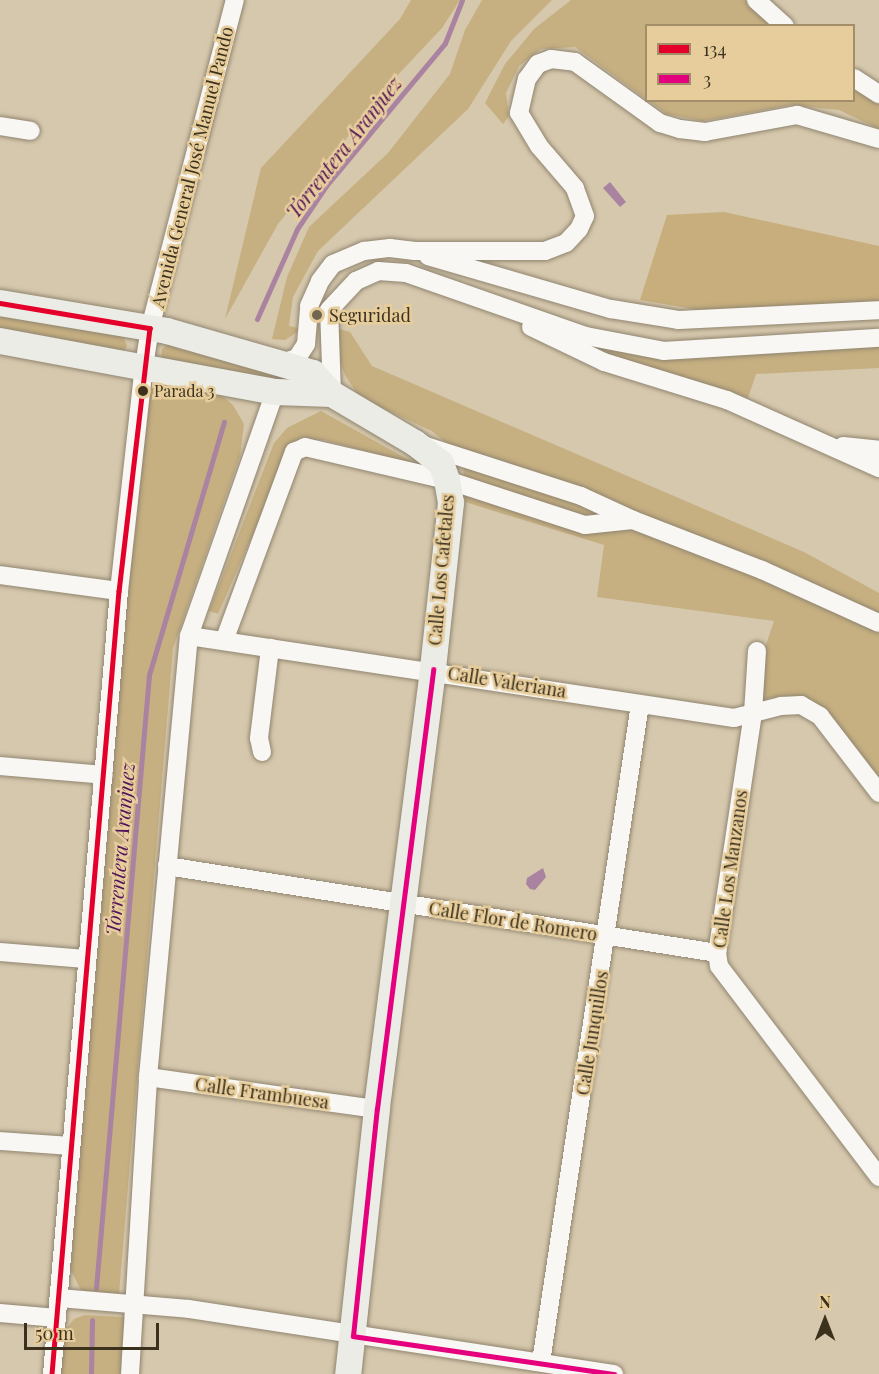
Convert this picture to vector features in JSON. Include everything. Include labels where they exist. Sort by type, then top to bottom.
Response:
[{"type":"main road","points":[[0,303],[150,328],[284,362],[313,373],[332,394],[415,442],[441,463],[447,480]]},
{"type":"main road","points":[[0,341],[275,392],[332,394]]},
{"type":"main road","name":"Calle Los Cafetales","points":[[348,1374],[377,1109],[405,904],[433,670],[451,503],[447,480]]},
{"type":"street","name":"Avenida General José Manuel Pando","points":[[52,1374],[69,1146],[119,591],[144,366],[150,328],[235,0]]},
{"type":"street","points":[[756,0],[783,24]]},
{"type":"street","points":[[284,362],[297,358],[306,344],[309,306],[320,281],[333,264],[364,250],[390,248],[415,251],[545,250],[566,243],[579,229],[585,216],[575,188],[539,146],[519,113],[527,79],[538,64],[551,59],[575,62],[660,123],[680,129],[705,132],[797,115],[879,139]]},
{"type":"street","points":[[855,79],[879,94]]},
{"type":"street","points":[[0,126],[31,131]]},
{"type":"street","points":[[415,251],[532,289],[611,309],[678,320],[879,310]]},
{"type":"street","points":[[332,394],[329,310],[356,281],[378,272],[406,273],[495,307],[586,336],[664,351],[879,338]]},
{"type":"street","points":[[495,307],[564,345],[727,400],[879,468]]},
{"type":"street","points":[[130,1374],[148,1077],[189,636],[275,392]]},
{"type":"street","points":[[415,442],[581,496],[633,520],[762,570],[879,623]]},
{"type":"street","points":[[826,444],[879,450]]},
{"type":"street","points":[[224,641],[294,452],[305,447],[317,447],[447,480],[585,525],[633,520]]},
{"type":"street","points":[[0,575],[119,591]]},
{"type":"street","name":"Calle Valeriana","points":[[189,636],[433,670],[734,718],[801,705],[820,716],[879,793]]},
{"type":"street","points":[[262,752],[259,738],[270,648]]},
{"type":"street","name":"Calle Los Manzanos","points":[[757,651],[753,713],[717,953],[719,966],[879,1177]]},
{"type":"street","name":"Calle Junquillos","points":[[542,1362],[608,936],[640,704]]},
{"type":"street","points":[[0,766],[104,775]]},
{"type":"street","name":"Calle Flor de Romero","points":[[167,866],[717,953]]},
{"type":"street","points":[[0,952],[86,959]]},
{"type":"street","name":"Calle Frambuesa","points":[[148,1077],[377,1109]]},
{"type":"street","points":[[0,1141],[69,1146]]},
{"type":"street","points":[[59,1298],[189,1309],[614,1374]]},
{"type":"street","points":[[0,1313],[57,1318]]},
{"type":"shaded area","points":[[411,0],[460,0],[442,28],[394,79],[278,224],[225,319],[261,168],[400,19]]},
{"type":"shaded area","points":[[482,0],[552,0],[511,41],[468,109],[318,251],[293,297],[289,326],[299,328],[296,333],[285,340],[272,339],[287,277],[309,227],[388,153],[450,74],[465,30]]},
{"type":"shaded area","points":[[571,0],[745,0],[772,24],[645,24],[645,98],[575,47],[541,49],[519,66],[506,93],[509,116],[503,124],[485,103],[505,64],[534,29]]},
{"type":"shaded area","points":[[855,89],[879,103],[879,129],[839,110],[791,105],[703,121],[667,114],[650,102],[855,102]]},
{"type":"shaded area","points":[[610,182],[626,202],[620,207],[603,188]]},
{"type":"shaded area","points":[[724,212],[879,246],[879,302],[705,311],[640,300],[667,215]]},
{"type":"shaded area","points":[[0,313],[123,336],[127,346],[124,351],[114,351],[0,332]]},
{"type":"shaded area","points":[[336,328],[350,332],[372,366],[804,552],[879,593],[879,776],[802,699],[782,696],[758,700],[764,651],[774,621],[597,597],[604,545],[465,502],[463,461],[457,452],[432,431],[360,398],[345,375],[336,348]]},
{"type":"shaded area","points":[[169,344],[287,375],[285,385],[161,360],[162,349]]},
{"type":"shaded area","points":[[581,344],[879,345],[879,368],[756,374],[748,398],[622,360]]},
{"type":"shaded area","points":[[157,385],[221,395],[233,405],[244,424],[240,456],[173,648],[119,1294],[99,1293],[81,1290],[69,1267],[126,589],[150,390]]},
{"type":"shaded area","points":[[321,411],[418,465],[324,440],[305,440],[290,449],[218,614],[209,611],[274,443],[287,428]]},
{"type":"shaded area","points":[[543,868],[546,877],[535,890],[530,889],[526,884],[527,878]]},
{"type":"shaded area","points":[[85,1315],[139,1318],[132,1374],[59,1374],[63,1333],[74,1319]]},
{"type":"waterway","name":"Torrentera Aranjuez","points":[[257,319],[297,229],[326,186],[445,43],[462,0]]},
{"type":"waterway","name":"Torrentera Aranjuez","points":[[96,1288],[149,675],[224,422]]},
{"type":"waterway","name":"Torrentera Aranjuez","points":[[91,1374],[92,1320]]},
{"type":"transit line","name":"134","points":[[0,303],[150,328],[119,591],[52,1374]]},
{"type":"transit line","name":"3","points":[[353,1336],[377,1109],[433,670]]},
{"type":"transit line","name":"3","points":[[353,1336],[614,1374]]},
{"type":"place","name":"Seguridad","points":[[317,315]]},
{"type":"place","name":"Parada 3","points":[[143,391]]}]
